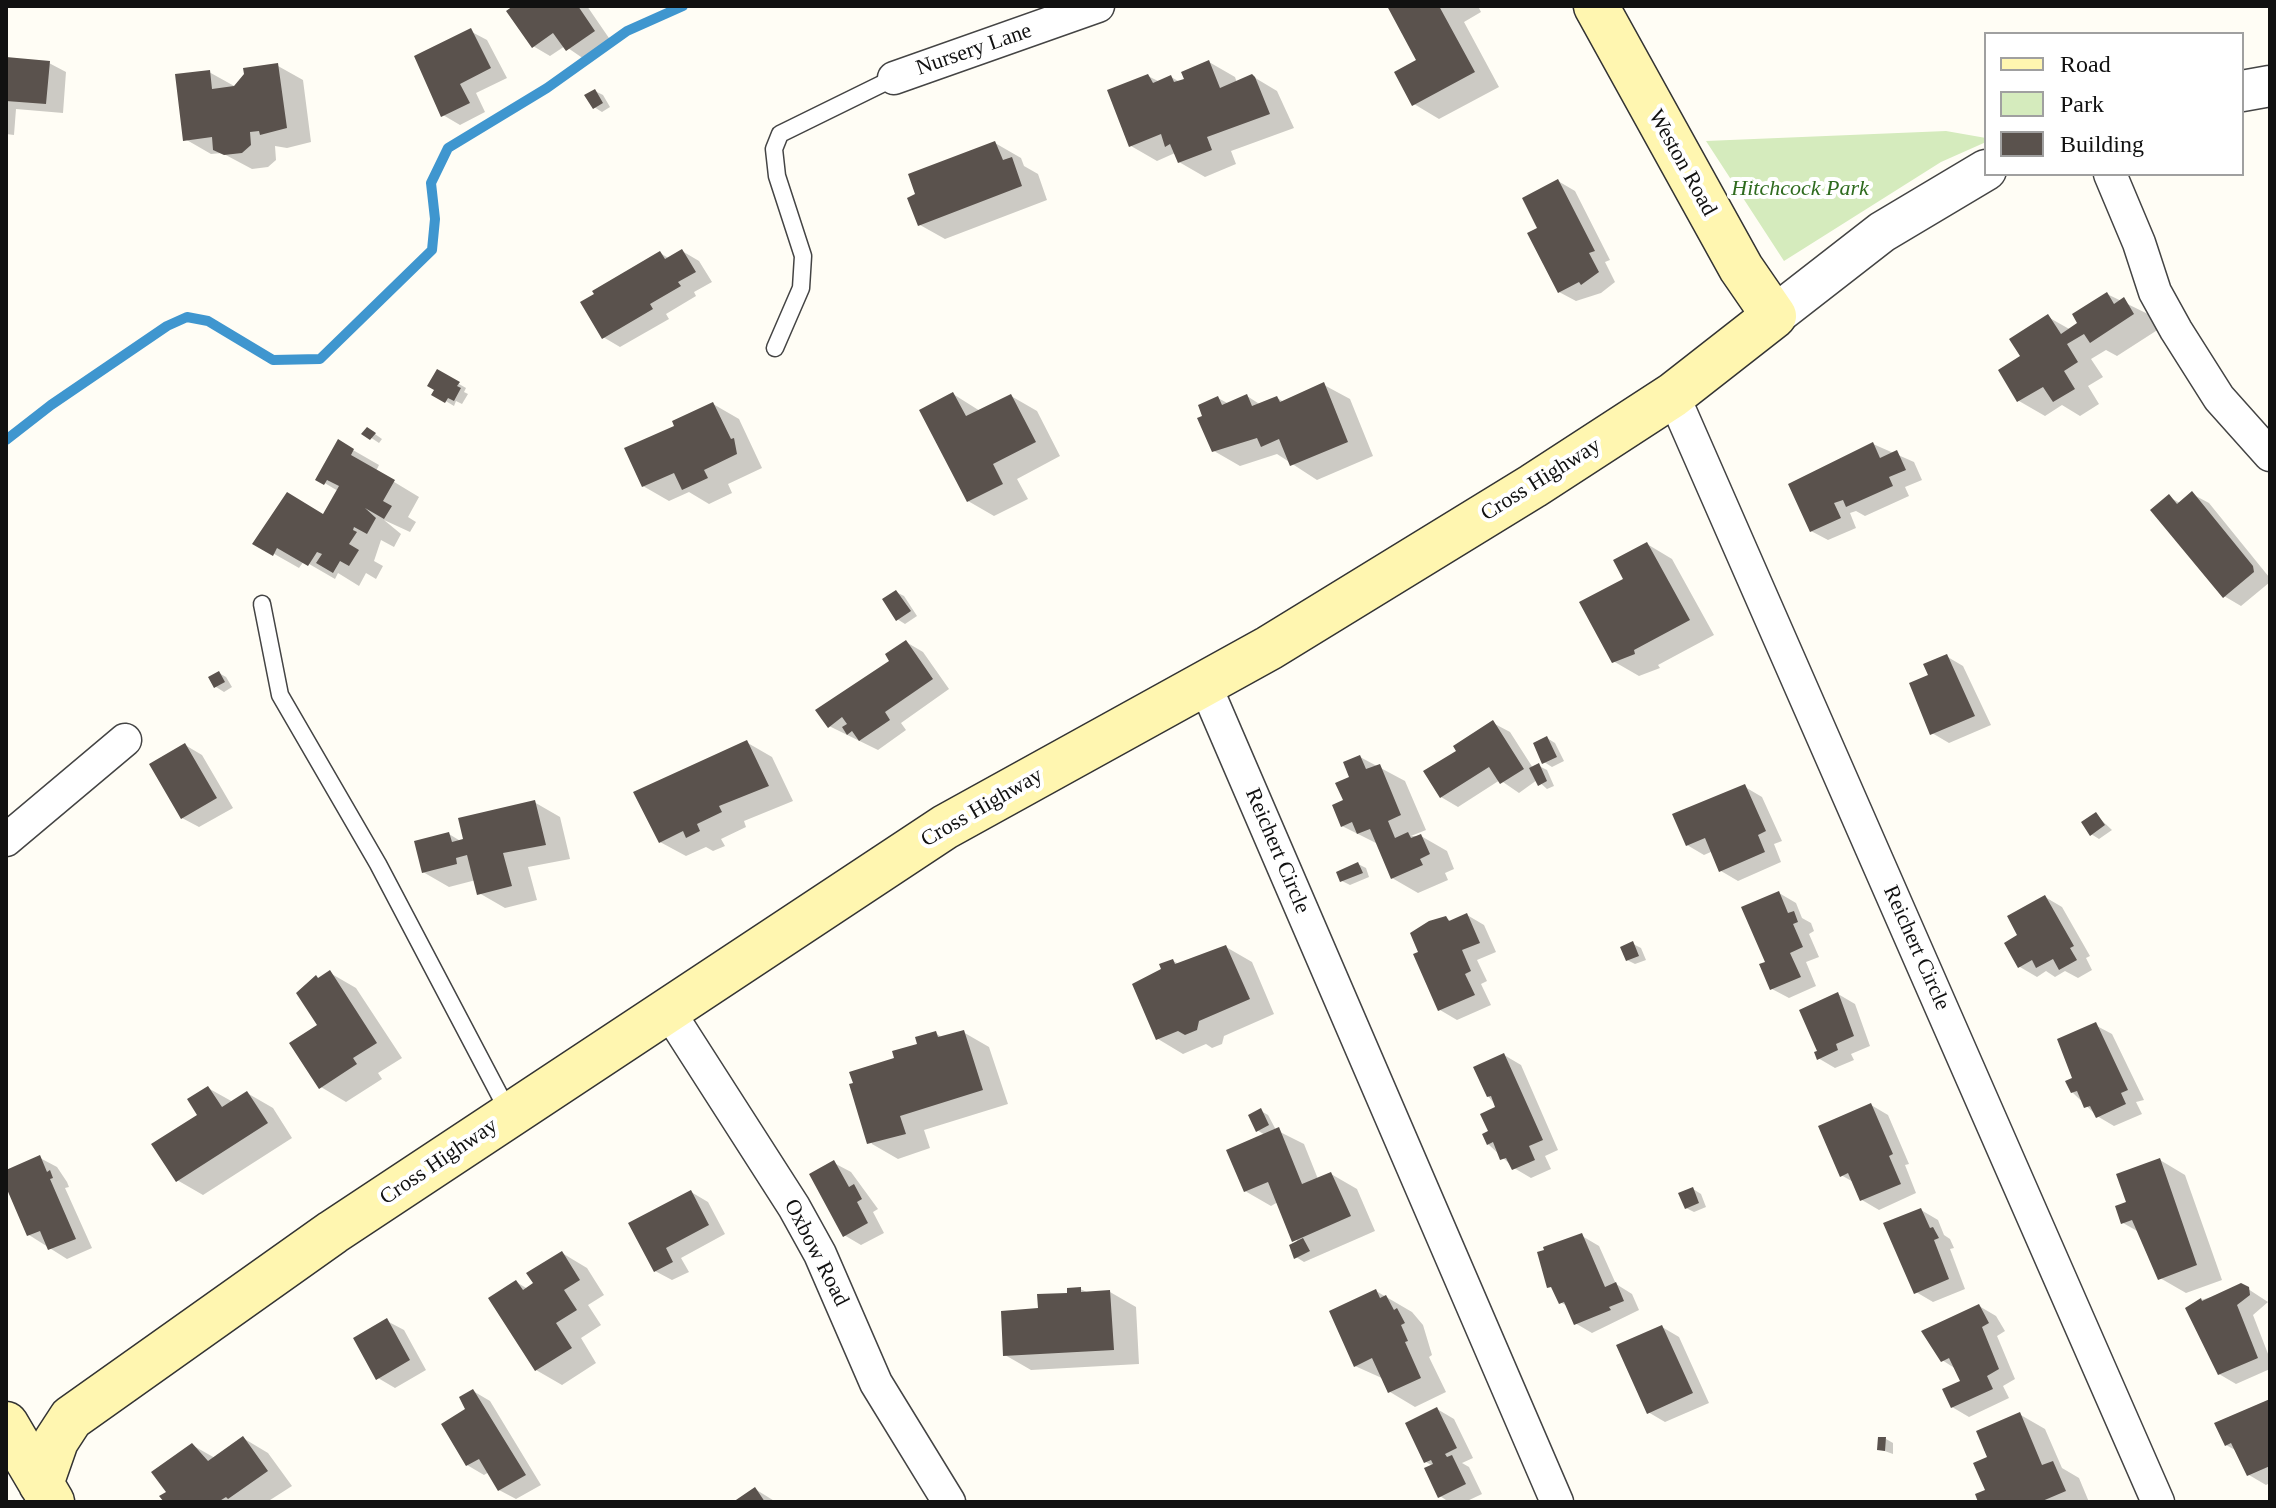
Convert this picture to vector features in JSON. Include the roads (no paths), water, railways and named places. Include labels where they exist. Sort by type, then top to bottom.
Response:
[{"type":"main road","name":"Weston Road","points":[[1596,6],[1741,268],[1774,316]]},
{"type":"main road","name":"Cross Highway","points":[[41,1496],[56,1441],[71,1418],[333,1232],[945,827],[1205,685],[1356,597],[1673,395],[1774,316]]},
{"type":"main road","points":[[6,1424],[41,1496]]},
{"type":"street","name":"Nursery Lane","points":[[894,78],[1098,6]]},
{"type":"street","points":[[2244,91],[2270,86]]},
{"type":"street","name":"Cross Highway","points":[[1774,316],[1892,225],[1984,171]]},
{"type":"street","points":[[2111,176],[2139,243],[2155,292],[2219,398],[2270,455]]},
{"type":"street","name":"Reichert Circle","points":[[1673,395],[2158,1502]]},
{"type":"street","name":"Reichert Circle","points":[[1205,685],[1557,1502]]},
{"type":"street","points":[[6,840],[88,775],[125,740]]},
{"type":"street","name":"Oxbow Road","points":[[669,1012],[801,1218],[832,1279],[876,1383],[949,1502]]},
{"type":"lane","points":[[775,348],[801,288],[803,256],[777,176],[774,149],[780,134],[894,78]]},
{"type":"lane","points":[[262,604],[280,695],[378,864],[510,1115]]},
{"type":"waterway","points":[[6,440],[51,405],[167,326],[187,317],[208,321],[273,360],[320,359],[432,250],[435,219],[431,183],[448,148],[547,88],[627,31],[683,6]]},
{"type":"park label","name":"Hitchcock Park","points":[[1800,189]]}]
